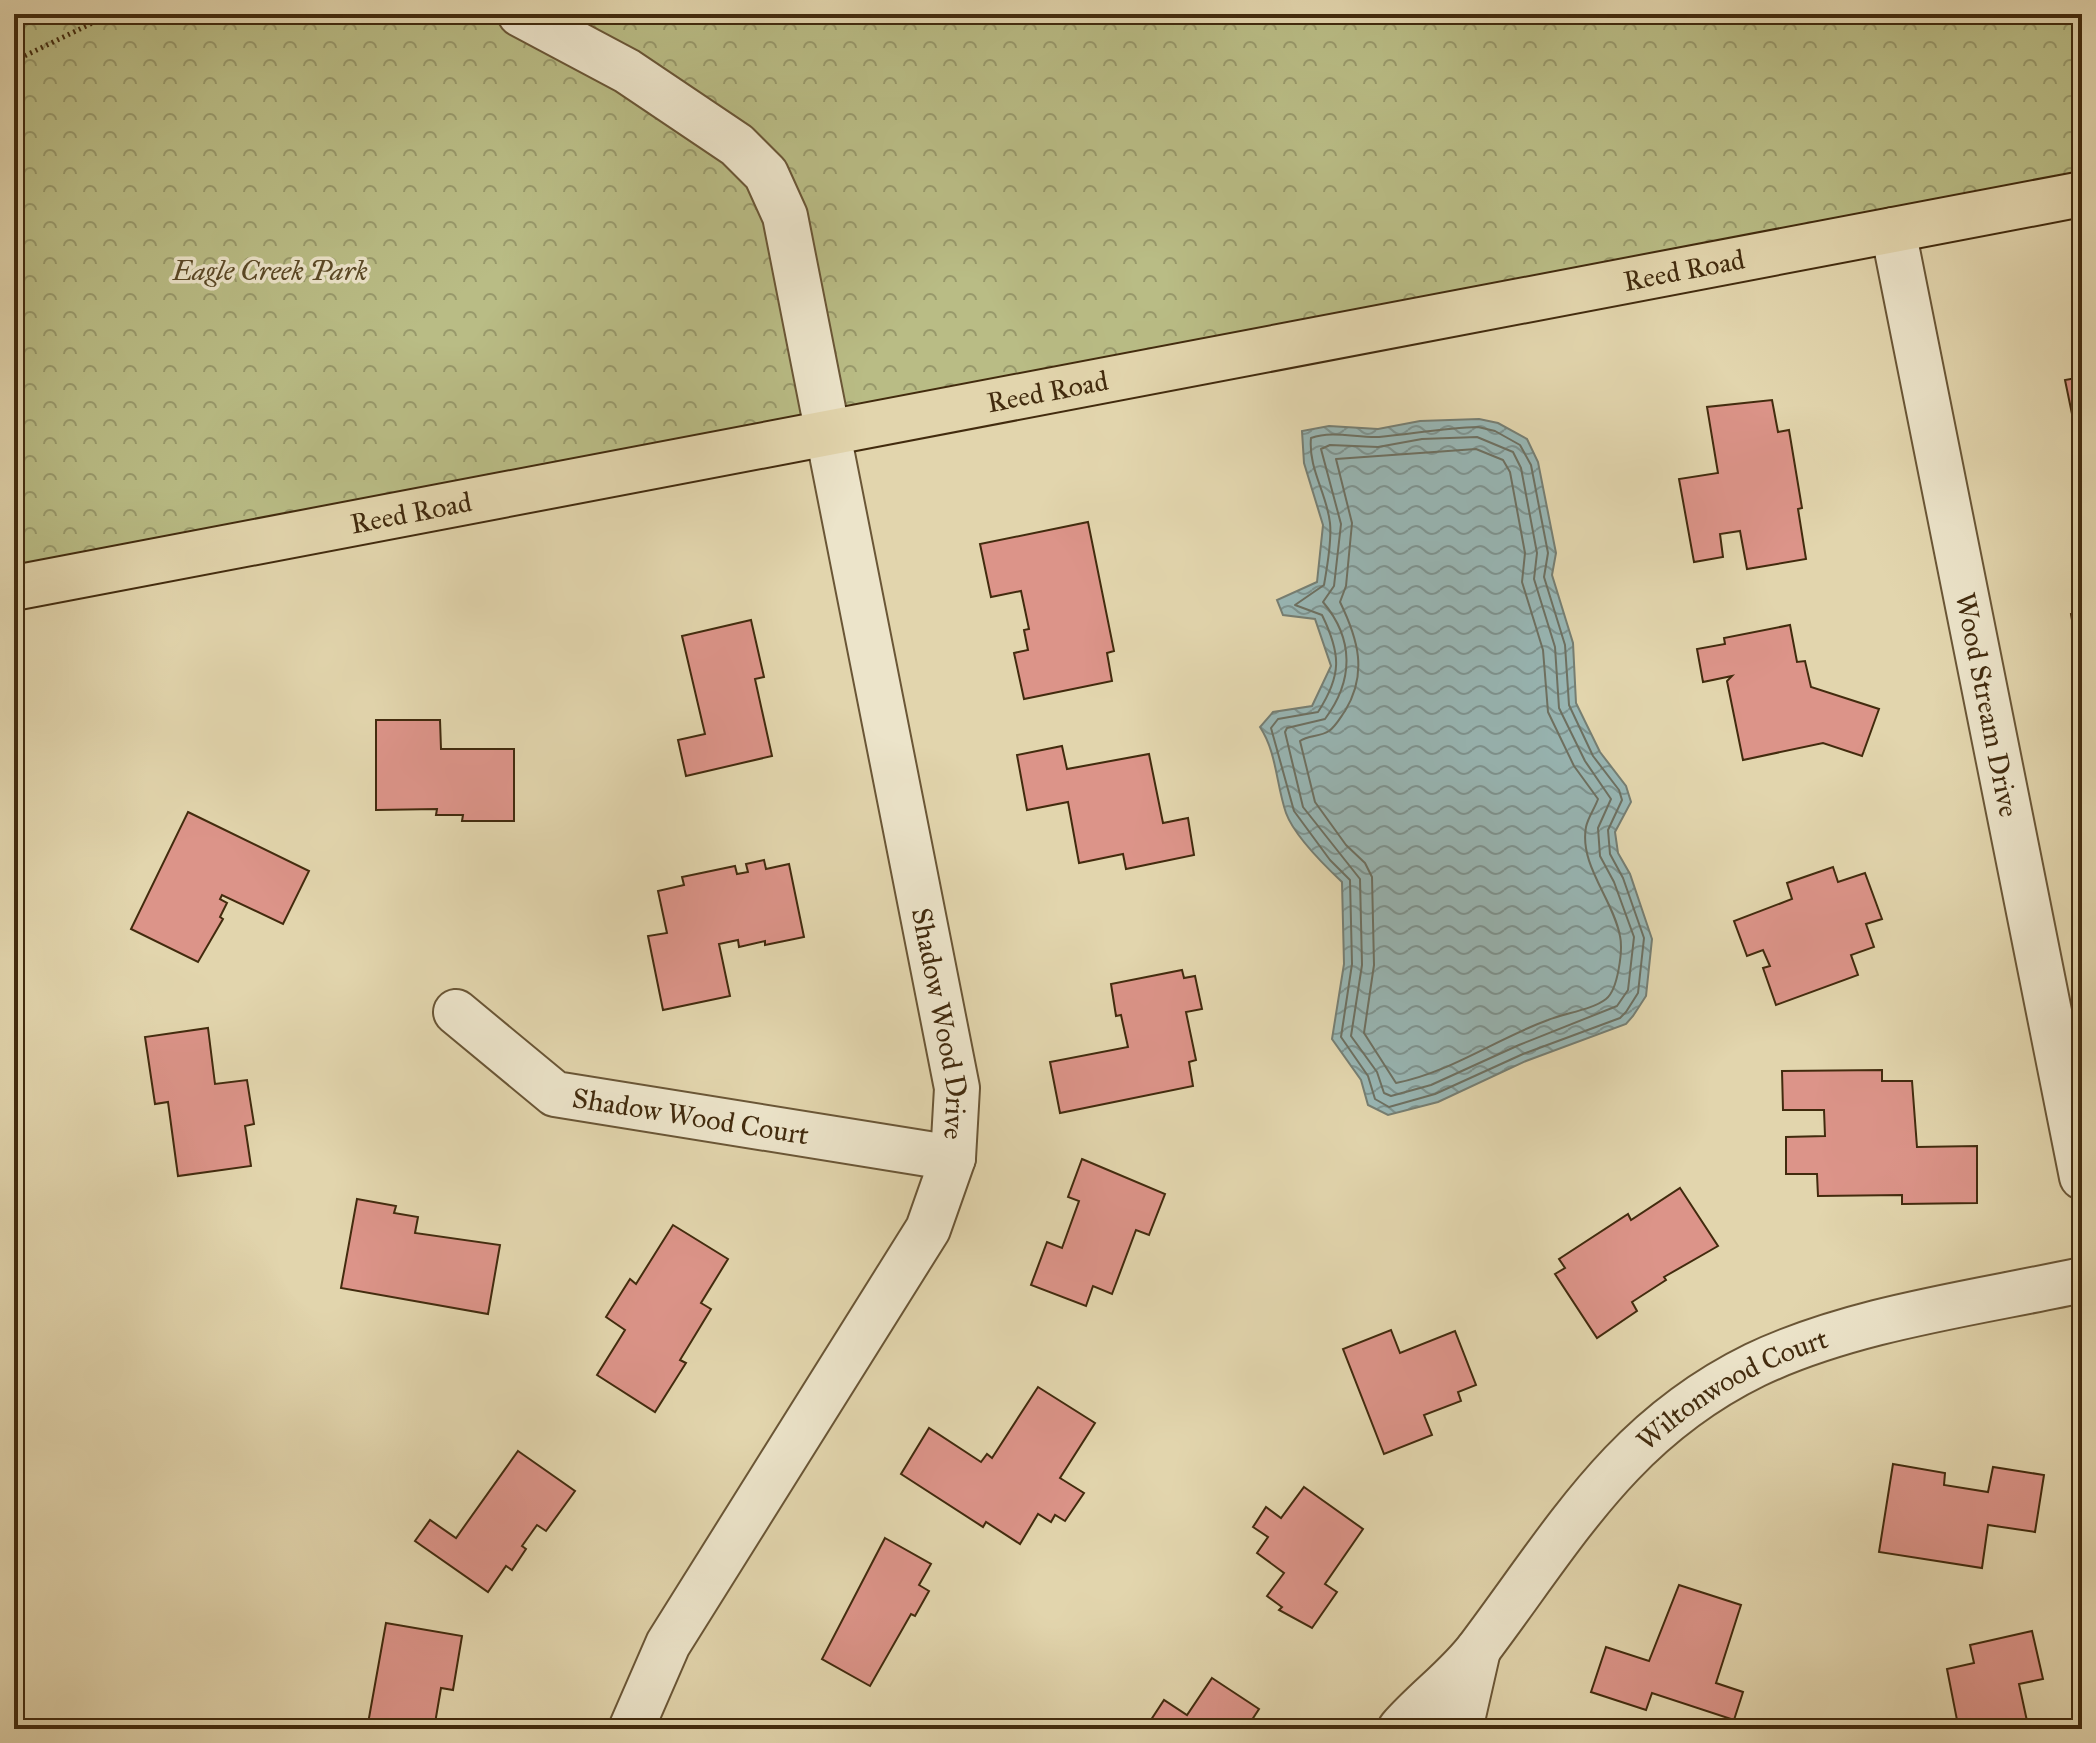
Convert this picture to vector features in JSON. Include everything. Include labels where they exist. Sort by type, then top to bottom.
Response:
[{"type":"main road","name":"Reed Road","points":[[14,588],[2082,194]]},
{"type":"street","name":"Shadow Wood Drive","points":[[520,14],[627,71],[737,145],[766,174],[785,216],[831,433],[957,1088],[953,1158],[933,1219],[913,1257],[668,1644],[631,1729]]},
{"type":"street","name":"Wood Stream Drive","points":[[1893,230],[2082,1177]]},
{"type":"street","name":"Shadow Wood Court","points":[[456,1012],[555,1094],[953,1158]]},
{"type":"street","name":"Wiltonwood Court","points":[[1400,1729],[1478,1650],[1570,1520],[1607,1476],[1667,1421],[1717,1386],[1772,1358],[1850,1330],[2082,1280]]},
{"type":"street","name":"Wiltonwood Court","points":[[1460,1729],[1478,1650]]},
{"type":"path","points":[[14,61],[111,14]]},
{"type":"green space","name":"Eagle Creek Park","points":[[14,14],[2082,14],[2082,186],[14,579]]},
{"type":"water","points":[[1479,419],[1498,423],[1527,439],[1538,462],[1556,553],[1552,575],[1573,643],[1576,703],[1600,752],[1626,786],[1631,802],[1615,832],[1618,853],[1630,874],[1652,939],[1646,996],[1626,1024],[1526,1061],[1438,1102],[1388,1115],[1368,1105],[1361,1080],[1332,1039],[1344,964],[1342,882],[1311,850],[1290,822],[1270,747],[1260,727],[1273,712],[1312,706],[1331,666],[1315,619],[1283,615],[1277,600],[1317,582],[1323,525],[1304,463],[1302,431],[1329,426],[1378,429],[1420,421]]},
{"type":"building","points":[[2082,377],[2082,437],[2077,438],[2065,380]]},
{"type":"building","points":[[1772,400],[1778,432],[1789,430],[1802,508],[1798,509],[1806,559],[1747,569],[1740,531],[1720,534],[1723,557],[1694,562],[1679,479],[1718,473],[1707,407]]},
{"type":"building","points":[[1088,522],[1114,651],[1107,653],[1112,681],[1024,699],[1014,653],[1028,650],[1024,630],[1029,629],[1021,591],[991,597],[980,544]]},
{"type":"building","points":[[2082,612],[2082,649],[2077,650],[2071,614]]},
{"type":"building","points":[[751,620],[764,677],[755,679],[772,756],[686,776],[678,740],[705,734],[682,636]]},
{"type":"building","points":[[1790,625],[1797,662],[1805,661],[1811,687],[1879,709],[1862,756],[1823,743],[1743,760],[1727,681],[1732,676],[1703,682],[1697,649],[1725,644],[1724,638]]},
{"type":"building","points":[[376,720],[440,720],[441,749],[514,749],[514,821],[462,821],[463,815],[436,815],[437,809],[376,810]]},
{"type":"building","points":[[1062,746],[1067,769],[1149,754],[1163,823],[1188,818],[1194,855],[1126,869],[1123,854],[1079,863],[1068,802],[1027,810],[1017,755]]},
{"type":"building","points":[[188,812],[309,871],[283,924],[222,895],[220,899],[227,903],[220,917],[223,919],[198,962],[131,929]]},
{"type":"building","points":[[764,860],[766,869],[789,864],[804,937],[765,945],[765,941],[739,947],[738,940],[719,944],[730,996],[663,1010],[648,936],[667,933],[658,891],[684,885],[682,877],[735,866],[737,874],[748,872],[746,864]]},
{"type":"building","points":[[1833,867],[1838,882],[1865,873],[1882,919],[1866,924],[1874,947],[1851,955],[1858,975],[1776,1005],[1763,968],[1770,966],[1763,950],[1747,956],[1734,921],[1792,899],[1787,883]]},
{"type":"building","points":[[1182,970],[1184,978],[1195,976],[1202,1009],[1186,1012],[1196,1060],[1189,1062],[1193,1086],[1060,1113],[1050,1062],[1128,1047],[1121,1015],[1116,1016],[1111,984]]},
{"type":"building","points":[[208,1028],[215,1084],[247,1080],[254,1124],[245,1126],[251,1166],[178,1176],[168,1102],[155,1104],[145,1037]]},
{"type":"building","points":[[1882,1070],[1882,1081],[1912,1081],[1917,1147],[1977,1146],[1977,1203],[1902,1204],[1902,1195],[1818,1196],[1817,1174],[1786,1174],[1786,1137],[1825,1136],[1824,1110],[1783,1110],[1782,1071]]},
{"type":"building","points":[[1082,1159],[1165,1194],[1149,1235],[1136,1230],[1112,1294],[1093,1286],[1086,1306],[1031,1285],[1047,1242],[1062,1248],[1079,1201],[1068,1197]]},
{"type":"building","points":[[1680,1188],[1718,1246],[1664,1277],[1666,1280],[1632,1302],[1637,1311],[1597,1338],[1555,1274],[1565,1268],[1559,1259],[1628,1214],[1631,1220]]},
{"type":"building","points":[[357,1199],[396,1206],[394,1213],[418,1217],[415,1233],[500,1245],[488,1314],[341,1288]]},
{"type":"building","points":[[673,1225],[728,1259],[701,1303],[711,1309],[680,1360],[686,1363],[655,1412],[597,1375],[625,1330],[606,1317],[630,1279],[636,1284]]},
{"type":"building","points":[[1391,1330],[1400,1353],[1455,1331],[1476,1385],[1458,1392],[1461,1401],[1424,1415],[1432,1435],[1384,1454],[1343,1349]]},
{"type":"building","points":[[1038,1387],[1095,1423],[1060,1478],[1084,1493],[1065,1521],[1055,1515],[1051,1522],[1038,1514],[1020,1544],[986,1522],[983,1527],[901,1474],[929,1428],[981,1462],[987,1454],[992,1458]]},
{"type":"building","points":[[518,1451],[575,1491],[546,1531],[537,1525],[522,1546],[526,1549],[512,1570],[506,1566],[488,1592],[415,1541],[430,1520],[456,1538]]},
{"type":"building","points":[[1893,1464],[1945,1473],[1944,1485],[1988,1492],[1993,1467],[2044,1475],[2035,1532],[1988,1525],[1982,1568],[1879,1552]]},
{"type":"building","points":[[1304,1487],[1363,1529],[1325,1584],[1337,1592],[1312,1628],[1279,1610],[1282,1607],[1267,1596],[1284,1573],[1257,1553],[1268,1537],[1253,1527],[1266,1507],[1281,1518]]},
{"type":"building","points":[[885,1538],[931,1564],[919,1585],[929,1591],[915,1616],[911,1614],[870,1686],[822,1659]]},
{"type":"building","points":[[1679,1585],[1741,1605],[1716,1683],[1743,1692],[1734,1720],[1652,1693],[1646,1710],[1591,1692],[1606,1647],[1649,1661]]},
{"type":"building","points":[[386,1623],[462,1636],[453,1690],[441,1688],[434,1729],[367,1729]]},
{"type":"building","points":[[2032,1631],[2043,1679],[2019,1684],[2027,1721],[2019,1722],[2020,1729],[1943,1729],[1958,1725],[1947,1669],[1974,1663],[1970,1645]]},
{"type":"building","points":[[1212,1678],[1259,1709],[1246,1729],[1145,1729],[1164,1700],[1187,1715]]}]
